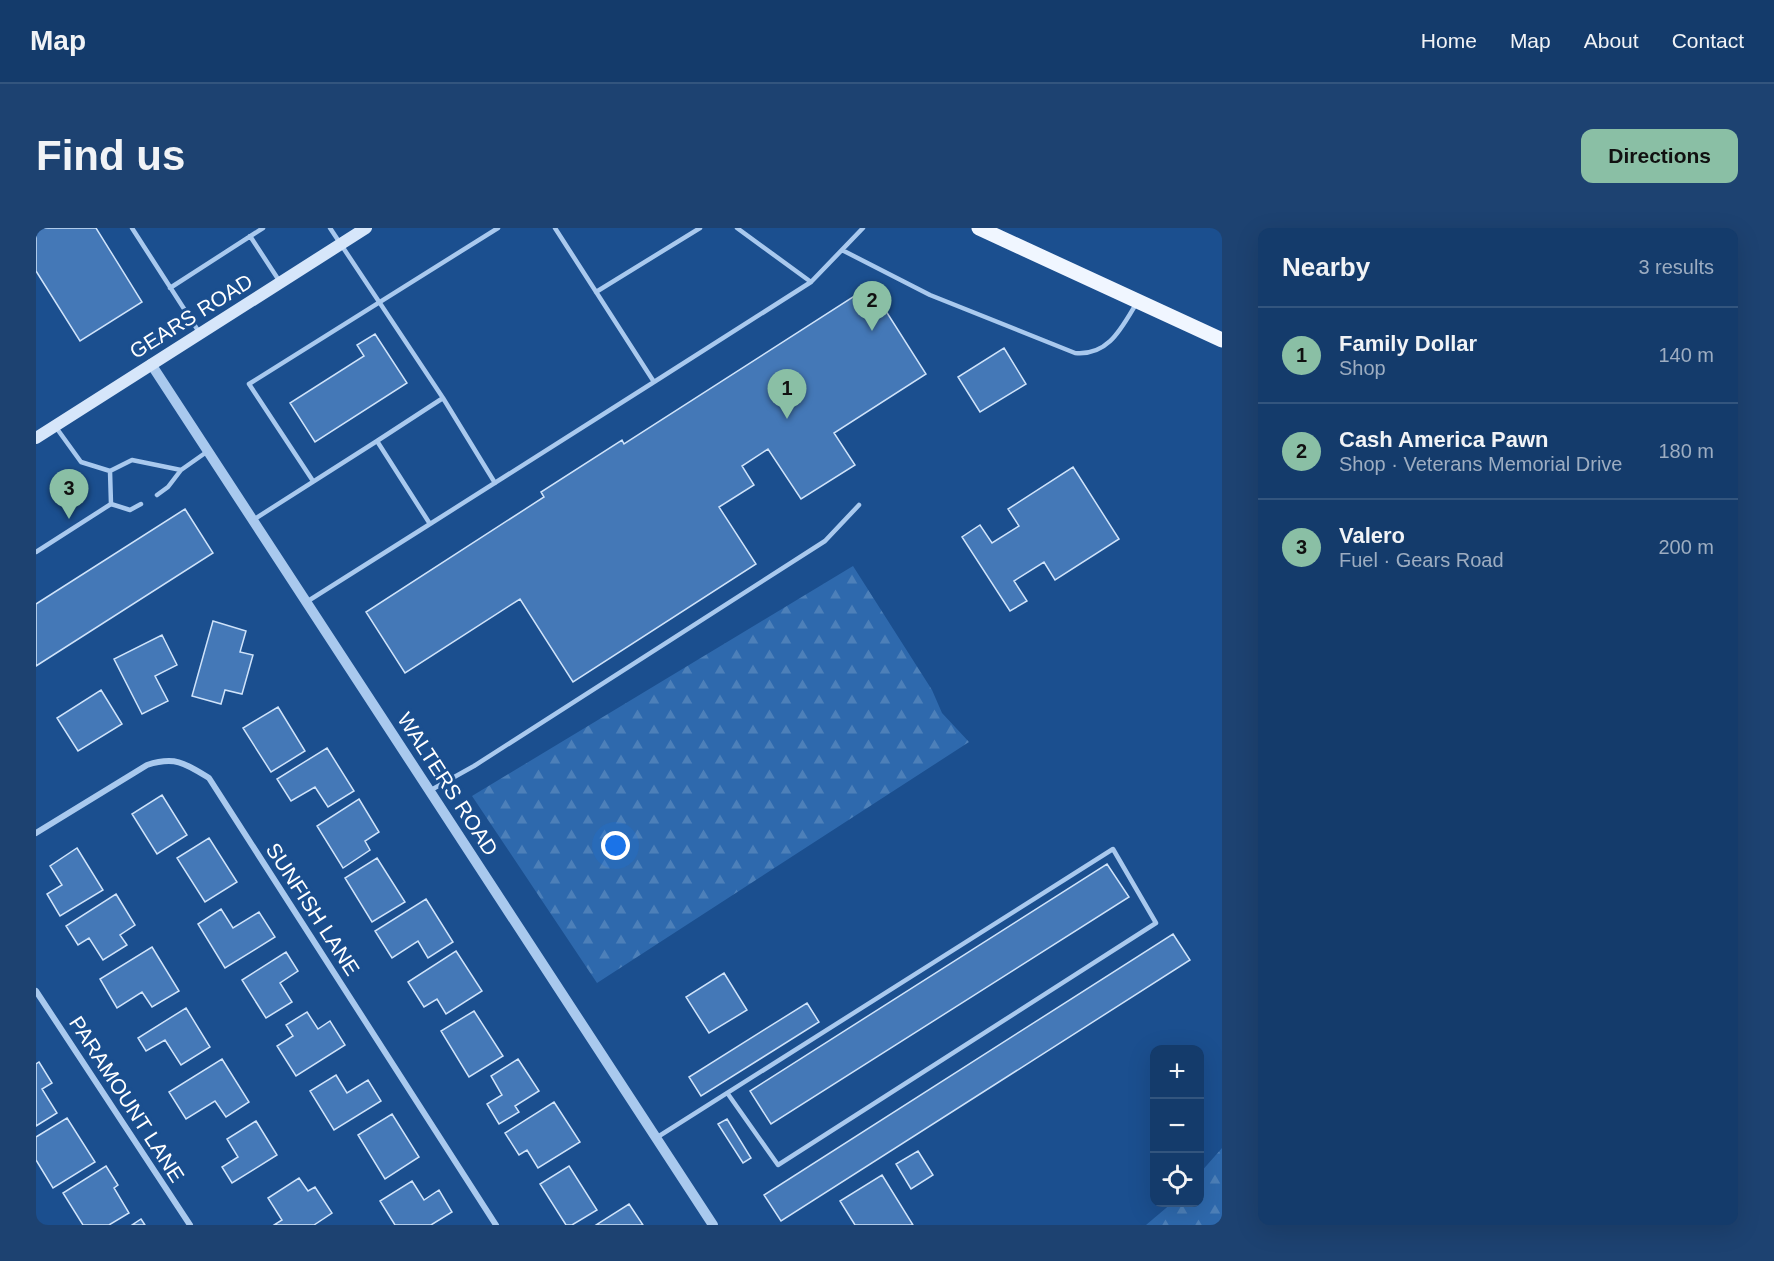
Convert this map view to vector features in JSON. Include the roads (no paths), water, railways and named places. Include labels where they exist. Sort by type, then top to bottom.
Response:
[{"type":"main road","name":"GEARS ROAD","points":[[36,438],[366,228]]},
{"type":"main road","points":[[980,228],[1222,340]]},
{"type":"street","name":"WALTERS ROAD","points":[[151,364],[713,1225]]},
{"type":"street","name":"SUNFISH LANE","points":[[36,833],[147,765],[162,761],[182,761],[209,778],[496,1225]]},
{"type":"street","name":"PARAMOUNT LANE","points":[[36,991],[190,1225]]},
{"type":"lane","points":[[132,228],[200,334]]},
{"type":"lane","points":[[170,288],[263,228]]},
{"type":"lane","points":[[330,228],[443,398],[495,483]]},
{"type":"lane","points":[[313,481],[249,384],[498,228]]},
{"type":"lane","points":[[555,228],[654,382]]},
{"type":"lane","points":[[596,292],[700,228]]},
{"type":"lane","points":[[737,228],[811,282]]},
{"type":"lane","points":[[308,602],[811,282],[863,228]]},
{"type":"lane","points":[[250,236],[280,283]]},
{"type":"lane","points":[[842,250],[930,295],[1075,353],[1095,352],[1109,344],[1137,302]]},
{"type":"lane","points":[[253,520],[443,398]]},
{"type":"lane","points":[[54,426],[81,462],[110,471],[132,460],[181,470]]},
{"type":"lane","points":[[377,441],[430,525]]},
{"type":"lane","points":[[157,495],[168,487],[181,470],[208,451]]},
{"type":"lane","points":[[110,471],[111,504]]},
{"type":"lane","points":[[111,504],[130,510],[141,504]]},
{"type":"lane","points":[[36,552],[111,504]]},
{"type":"lane","points":[[429,791],[484,759],[825,541],[859,505]]},
{"type":"lane","points":[[656,1138],[1113,849],[1156,923],[778,1165],[728,1094]]},
{"type":"place","name":"Cash America Pawn","points":[[872,331]]},
{"type":"place","name":"Family Dollar","points":[[787,419]]},
{"type":"place","name":"Valero","points":[[69,519]]}]
